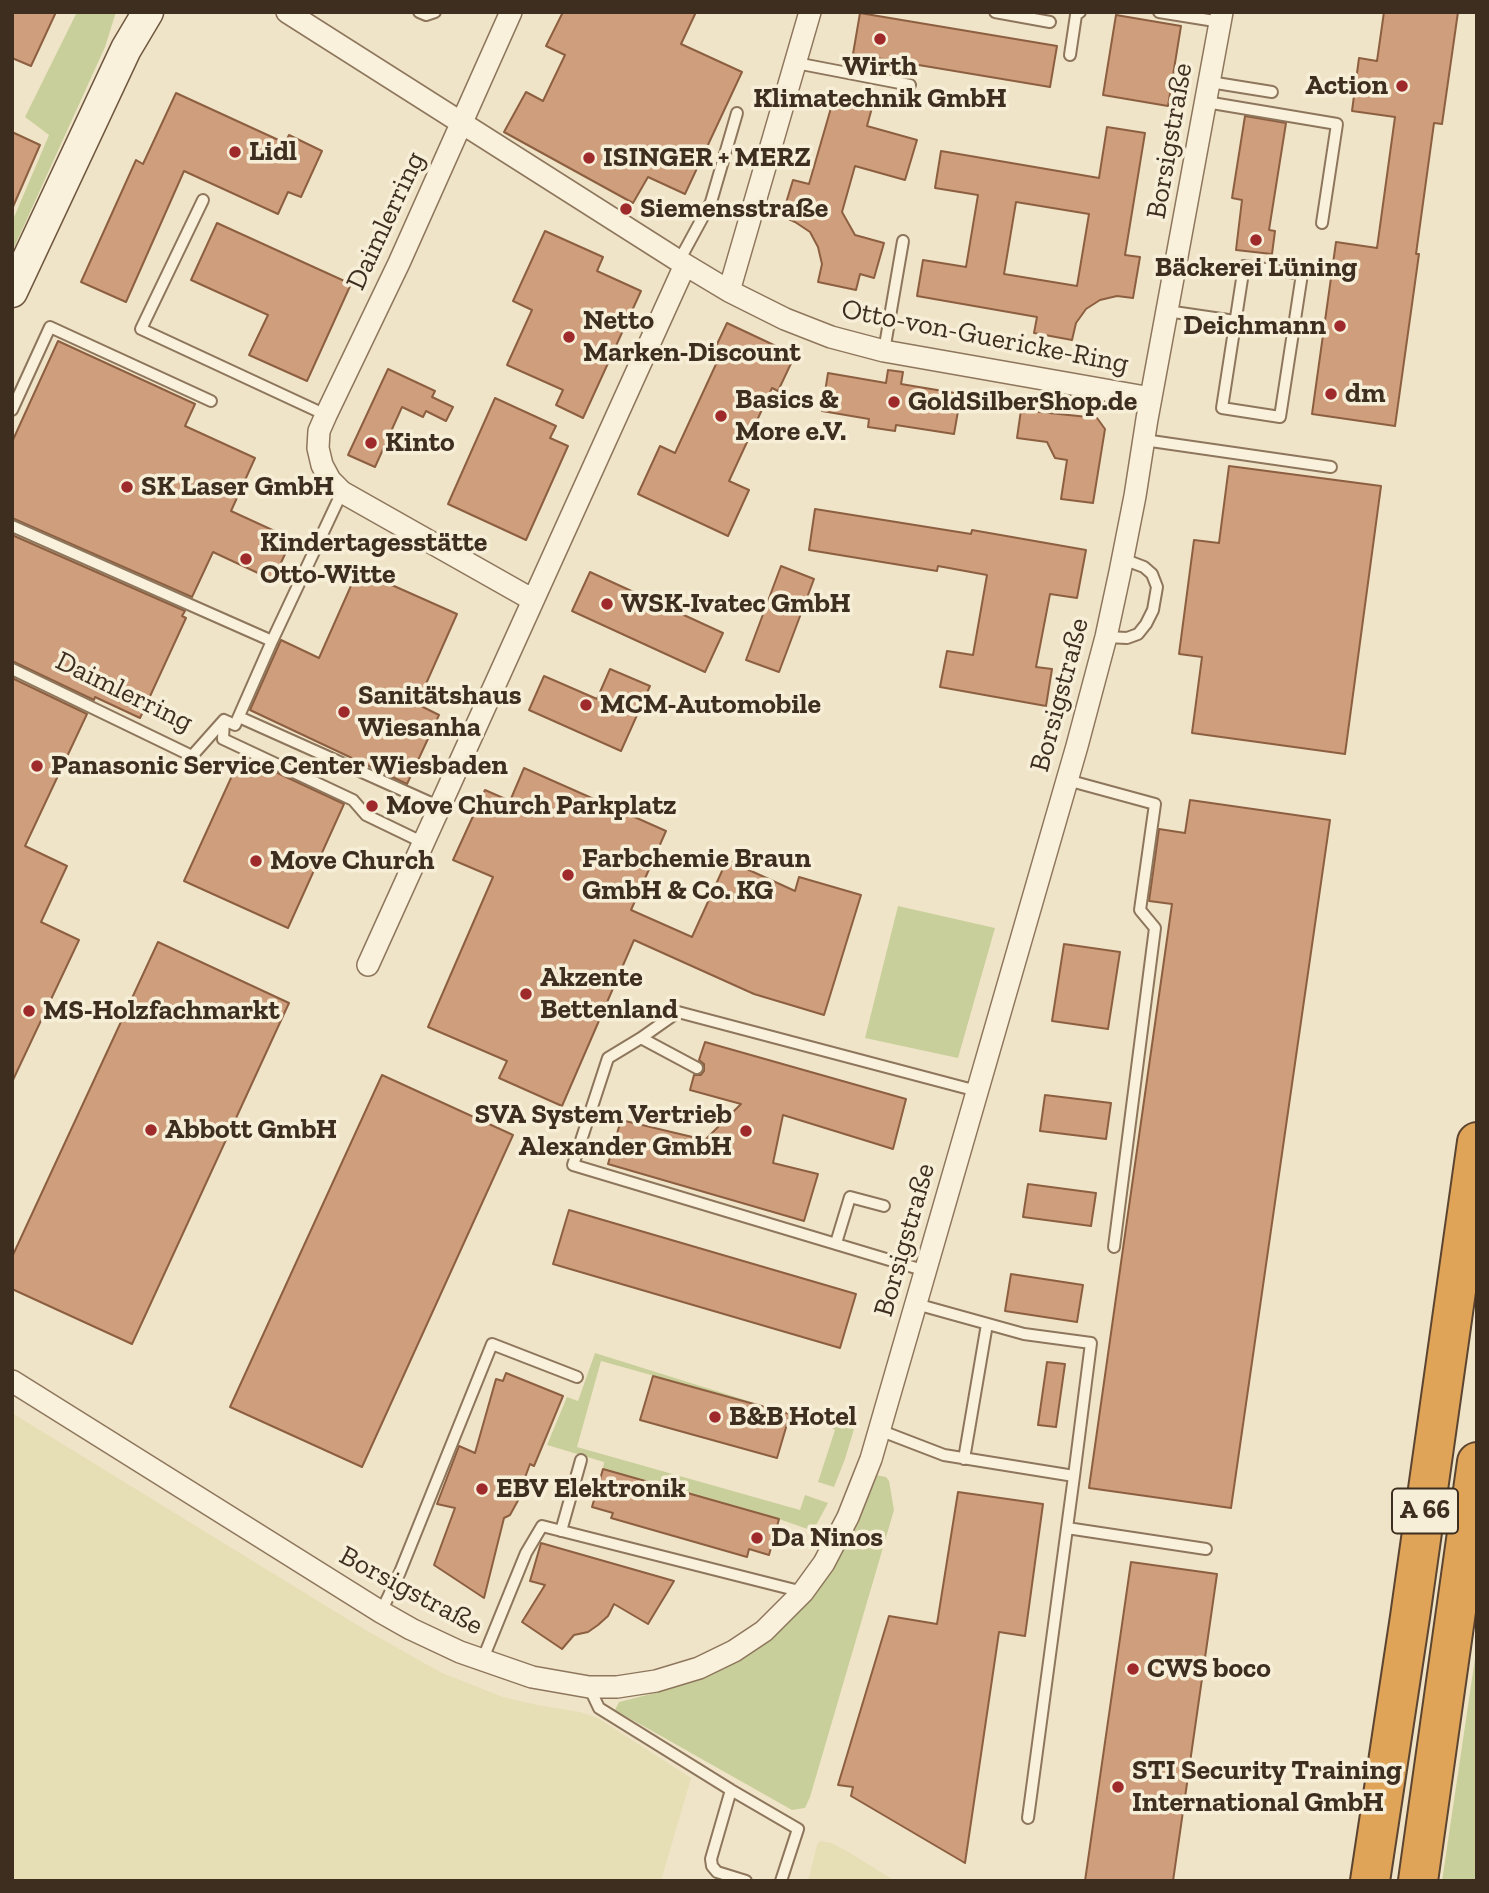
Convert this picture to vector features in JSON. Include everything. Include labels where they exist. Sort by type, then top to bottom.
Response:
[{"type":"highway","name":"A 66","points":[[1370,1881],[1477,1142]]},
{"type":"highway","name":"A 66","points":[[1418,1881],[1477,1462]]},
{"type":"street","points":[[126,49],[135,12]]},
{"type":"street","points":[[12,292],[126,49],[148,12]]},
{"type":"street","points":[[287,12],[461,124],[729,290],[810,12]]},
{"type":"street","points":[[461,124],[511,12]]},
{"type":"street","name":"Borsigstraße","points":[[12,1381],[381,1612],[441,1644],[532,1677],[589,1687],[617,1686],[656,1681],[699,1668],[734,1651],[764,1631],[803,1592],[824,1563],[848,1517],[871,1459],[1067,780],[1105,637],[1123,559],[1221,17]]},
{"type":"street","name":"Daimlerring","points":[[461,124],[326,415],[319,431],[318,448],[322,465],[330,480],[342,492],[533,600]]},
{"type":"street","points":[[368,965],[682,263]]},
{"type":"street","name":"Otto-von-Guericke-Ring","points":[[729,290],[831,337],[884,351],[1151,398]]},
{"type":"lane","points":[[419,12],[425,15],[435,12]]},
{"type":"lane","points":[[995,12],[1050,22]]},
{"type":"lane","points":[[1070,55],[1076,15],[1080,12]]},
{"type":"lane","points":[[1159,12],[1221,17]]},
{"type":"lane","points":[[796,63],[910,85]]},
{"type":"lane","points":[[1208,92],[1272,92]]},
{"type":"lane","points":[[1208,92],[1337,124],[1322,223]]},
{"type":"lane","points":[[682,263],[711,202],[737,113]]},
{"type":"lane","points":[[203,200],[141,329],[326,415]]},
{"type":"lane","points":[[884,351],[903,241]]},
{"type":"lane","points":[[1244,266],[1301,274],[1280,417],[1222,408],[1235,321],[1244,266]]},
{"type":"lane","points":[[1167,311],[1235,321]]},
{"type":"lane","points":[[12,410],[51,327],[211,401]]},
{"type":"lane","points":[[1144,440],[1331,467]]},
{"type":"lane","name":"Daimlerring","points":[[12,669],[192,756],[224,720],[235,725],[342,492]]},
{"type":"lane","points":[[12,526],[272,642]]},
{"type":"lane","points":[[1105,637],[1127,638],[1138,634],[1153,610],[1157,587],[1152,574],[1144,567],[1123,559]]},
{"type":"lane","points":[[239,717],[440,807]]},
{"type":"lane","points":[[224,720],[223,739],[353,800],[366,815],[424,843]]},
{"type":"lane","points":[[1067,780],[1155,804],[1140,910],[1155,928],[1114,1247]]},
{"type":"lane","points":[[926,1271],[573,1165],[608,1058],[678,1012],[977,1091]]},
{"type":"lane","points":[[641,1038],[697,1068]]},
{"type":"lane","points":[[836,1243],[850,1197],[884,1206]]},
{"type":"lane","points":[[916,1304],[1024,1334],[1091,1343],[1028,1818]]},
{"type":"lane","points":[[964,1459],[987,1324]]},
{"type":"lane","points":[[381,1612],[400,1572],[492,1344],[577,1377]]},
{"type":"lane","points":[[879,1430],[944,1455],[1074,1476]]},
{"type":"lane","points":[[561,1531],[581,1460]]},
{"type":"lane","points":[[482,1661],[526,1553],[542,1526],[803,1592]]},
{"type":"lane","points":[[1067,1528],[1206,1549]]},
{"type":"lane","points":[[589,1687],[599,1708],[798,1829],[781,1881]]},
{"type":"lane","points":[[731,1790],[711,1858],[712,1866],[717,1872],[746,1881]]},
{"type":"shaded area","points":[[12,1413],[362,1628],[442,1673],[503,1697],[598,1718],[691,1778],[661,1881],[12,1881]]},
{"type":"shaded area","points":[[820,1841],[832,1843],[895,1881],[808,1881]]},
{"type":"green space","points":[[77,12],[116,12],[105,47],[12,252],[12,222],[49,135],[25,117]]},
{"type":"green space","points":[[898,906],[995,928],[958,1058],[865,1038]]},
{"type":"green space","points":[[595,1353],[790,1414],[601,1361],[577,1447],[800,1510],[805,1495],[828,1503],[813,1531],[603,1469],[604,1462],[547,1445],[567,1397],[578,1401]]},
{"type":"green space","points":[[828,1420],[854,1429],[834,1487],[818,1482],[835,1430],[825,1424]]},
{"type":"green space","points":[[876,1475],[886,1477],[889,1481],[894,1510],[805,1808],[792,1810],[615,1710],[619,1702],[703,1677],[832,1567],[858,1521]]},
{"type":"green space","points":[[1477,1645],[1477,1881],[1442,1881]]},
{"type":"building","points":[[12,12],[56,12],[31,66],[12,58]]},
{"type":"building","points":[[563,12],[696,12],[681,44],[742,72],[685,194],[648,177],[633,203],[504,132],[526,92],[543,101],[565,55],[546,46]]},
{"type":"building","points":[[1384,12],[1458,12],[1442,124],[1434,123],[1395,426],[1312,414],[1336,242],[1377,248],[1395,117],[1352,111],[1359,58],[1377,61]]},
{"type":"building","points":[[860,13],[1057,46],[1050,87],[853,54]]},
{"type":"building","points":[[1116,15],[1181,26],[1168,106],[1103,95]]},
{"type":"building","name":"Lidl","points":[[176,93],[285,143],[289,135],[322,151],[301,197],[288,192],[278,214],[184,171],[126,302],[81,282],[136,160],[143,164]]},
{"type":"building","points":[[835,94],[873,104],[867,126],[917,140],[905,180],[855,166],[842,212],[855,235],[884,243],[874,278],[860,274],[856,290],[818,282],[822,264],[818,247],[810,232],[782,216],[793,180],[809,184]]},
{"type":"building","points":[[1245,116],[1286,123],[1269,230],[1275,231],[1272,254],[1236,250],[1242,200],[1232,198]]},
{"type":"building","points":[[1107,127],[1145,133],[1125,255],[1140,257],[1133,298],[1117,296],[1100,300],[1086,309],[1076,323],[1072,340],[1034,333],[1037,317],[917,296],[923,260],[966,267],[978,195],[935,188],[941,151],[1099,178]],"holes":[[[1016,202],[1089,214],[1077,286],[1004,274]]]},
{"type":"building","points":[[12,132],[40,145],[12,209]]},
{"type":"building","points":[[217,223],[351,284],[307,381],[249,355],[268,315],[191,280]]},
{"type":"building","name":"Netto Marken-Discount","points":[[545,231],[603,257],[597,271],[641,291],[583,418],[556,405],[563,390],[507,365],[532,310],[513,301]]},
{"type":"building","points":[[727,323],[795,355],[778,391],[772,388],[729,481],[749,490],[728,536],[638,494],[660,446],[675,453],[717,362],[710,359]]},
{"type":"building","name":"SK Laser GmbH","points":[[58,341],[195,404],[185,426],[255,458],[231,511],[292,539],[273,580],[213,552],[192,597],[12,518],[12,442]]},
{"type":"building","points":[[388,369],[435,391],[432,397],[453,407],[446,421],[426,411],[423,417],[402,407],[375,467],[348,455]]},
{"type":"building","points":[[888,370],[903,372],[901,384],[961,394],[954,434],[896,425],[895,431],[868,427],[869,419],[822,411],[828,373],[886,383]]},
{"type":"building","points":[[495,398],[556,426],[550,438],[568,446],[526,540],[448,504]]},
{"type":"building","points":[[1021,410],[1097,418],[1105,429],[1093,503],[1061,499],[1067,460],[1055,458],[1047,442],[1017,438]]},
{"type":"building","points":[[1229,466],[1381,486],[1345,754],[1192,733],[1202,657],[1179,654],[1194,540],[1219,543]]},
{"type":"building","points":[[815,509],[971,534],[972,530],[1086,550],[1077,598],[1050,594],[1036,667],[1052,669],[1046,706],[940,687],[947,651],[973,655],[987,575],[938,566],[937,571],[809,550]]},
{"type":"building","points":[[12,535],[185,611],[182,616],[186,618],[140,718],[95,697],[94,700],[12,661]]},
{"type":"building","points":[[781,566],[814,579],[779,672],[746,660]]},
{"type":"building","points":[[358,570],[457,614],[417,704],[439,715],[407,784],[250,710],[281,640],[319,658]]},
{"type":"building","points":[[590,572],[723,633],[705,672],[572,611]]},
{"type":"building","name":"MCM-Automobile","points":[[610,669],[650,686],[621,751],[529,710],[544,676],[597,699]]},
{"type":"building","points":[[12,678],[87,714],[25,846],[67,866],[41,922],[79,940],[12,1082]]},
{"type":"building","name":"Move Church","points":[[241,756],[344,804],[288,928],[184,881]]},
{"type":"building","points":[[524,768],[666,831],[631,910],[692,937],[727,860],[795,891],[799,877],[861,895],[824,1015],[754,994],[634,940],[562,1106],[499,1078],[507,1061],[428,1027],[493,877],[453,860],[485,790],[510,801]]},
{"type":"building","points":[[1190,800],[1330,820],[1231,1508],[1089,1488],[1172,904],[1149,901],[1159,829],[1185,833]]},
{"type":"building","name":"Abbott GmbH","points":[[158,942],[289,1003],[132,1344],[12,1289],[12,1257]]},
{"type":"building","points":[[1064,944],[1120,952],[1108,1029],[1052,1021]]},
{"type":"building","name":"SVA System Vertrieb Alexander GmbH","points":[[705,1042],[906,1099],[893,1149],[783,1115],[773,1163],[818,1174],[804,1221],[608,1164],[621,1120],[705,1140],[741,1104],[690,1090],[694,1075],[701,1075],[704,1071],[704,1064],[699,1060]]},
{"type":"building","points":[[382,1075],[513,1135],[362,1467],[230,1407]]},
{"type":"building","points":[[1045,1095],[1111,1103],[1106,1139],[1040,1131]]},
{"type":"building","points":[[1028,1184],[1096,1193],[1091,1226],[1023,1217]]},
{"type":"building","points":[[569,1210],[856,1294],[840,1348],[553,1264]]},
{"type":"building","points":[[1011,1274],[1083,1285],[1077,1322],[1005,1311]]},
{"type":"building","points":[[1047,1362],[1065,1364],[1056,1427],[1038,1425]]},
{"type":"building","name":"EBV Elektronik","points":[[506,1373],[563,1396],[534,1466],[530,1464],[521,1495],[510,1515],[504,1518],[484,1598],[434,1565],[455,1508],[437,1504],[459,1446],[475,1453],[496,1379],[503,1381]]},
{"type":"building","name":"B&B Hotel","points":[[653,1376],[790,1414],[777,1458],[640,1420]]},
{"type":"building","points":[[603,1469],[779,1519],[769,1555],[749,1549],[747,1557],[611,1518],[613,1513],[592,1507]]},
{"type":"building","points":[[958,1492],[1043,1504],[1025,1636],[999,1632],[965,1863],[851,1796],[853,1787],[838,1785],[889,1616],[937,1624]]},
{"type":"building","points":[[541,1543],[674,1581],[648,1624],[614,1604],[608,1616],[598,1625],[588,1632],[574,1635],[562,1649],[522,1622],[545,1585],[530,1581]]},
{"type":"building","points":[[1131,1562],[1217,1574],[1173,1881],[1085,1881]]},
{"type":"place","name":"Wirth Klimatechnik GmbH","points":[[880,39]]},
{"type":"place","name":"Action","points":[[1402,86]]},
{"type":"place","name":"Lidl","points":[[235,152]]},
{"type":"place","name":"ISINGER + MERZ","points":[[589,158]]},
{"type":"place","name":"Siemensstraße","points":[[626,209]]},
{"type":"place","name":"Bäckerei Lüning","points":[[1256,240]]},
{"type":"place","name":"Deichmann","points":[[1340,326]]},
{"type":"place","name":"Netto Marken-Discount","points":[[569,337]]},
{"type":"place","name":"dm","points":[[1331,394]]},
{"type":"place","name":"GoldSilberShop.de","points":[[894,402]]},
{"type":"place","name":"Basics & More e.V.","points":[[721,416]]},
{"type":"place","name":"Kinto","points":[[371,443]]},
{"type":"place","name":"SK Laser GmbH","points":[[127,487]]},
{"type":"place","name":"Kindertagesstätte Otto-Witte","points":[[246,559]]},
{"type":"place","name":"WSK-Ivatec GmbH","points":[[607,604]]},
{"type":"place","name":"MCM-Automobile","points":[[586,705]]},
{"type":"place","name":"Sanitätshaus Wiesanha","points":[[344,712]]},
{"type":"place","name":"Panasonic Service Center Wiesbaden","points":[[37,766]]},
{"type":"place","name":"Move Church Parkplatz","points":[[372,806]]},
{"type":"place","name":"Move Church","points":[[256,861]]},
{"type":"place","name":"Farbchemie Braun GmbH & Co. KG","points":[[568,875]]},
{"type":"place","name":"Akzente Bettenland","points":[[526,994]]},
{"type":"place","name":"MS-Holzfachmarkt","points":[[29,1011]]},
{"type":"place","name":"Abbott GmbH","points":[[151,1130]]},
{"type":"place","name":"SVA System Vertrieb Alexander GmbH","points":[[746,1131]]},
{"type":"place","name":"B&B Hotel","points":[[715,1417]]},
{"type":"place","name":"EBV Elektronik","points":[[482,1489]]},
{"type":"place","name":"Da Ninos","points":[[757,1538]]},
{"type":"place","name":"CWS boco","points":[[1133,1669]]},
{"type":"place","name":"STI Security Training International GmbH","points":[[1118,1787]]}]
